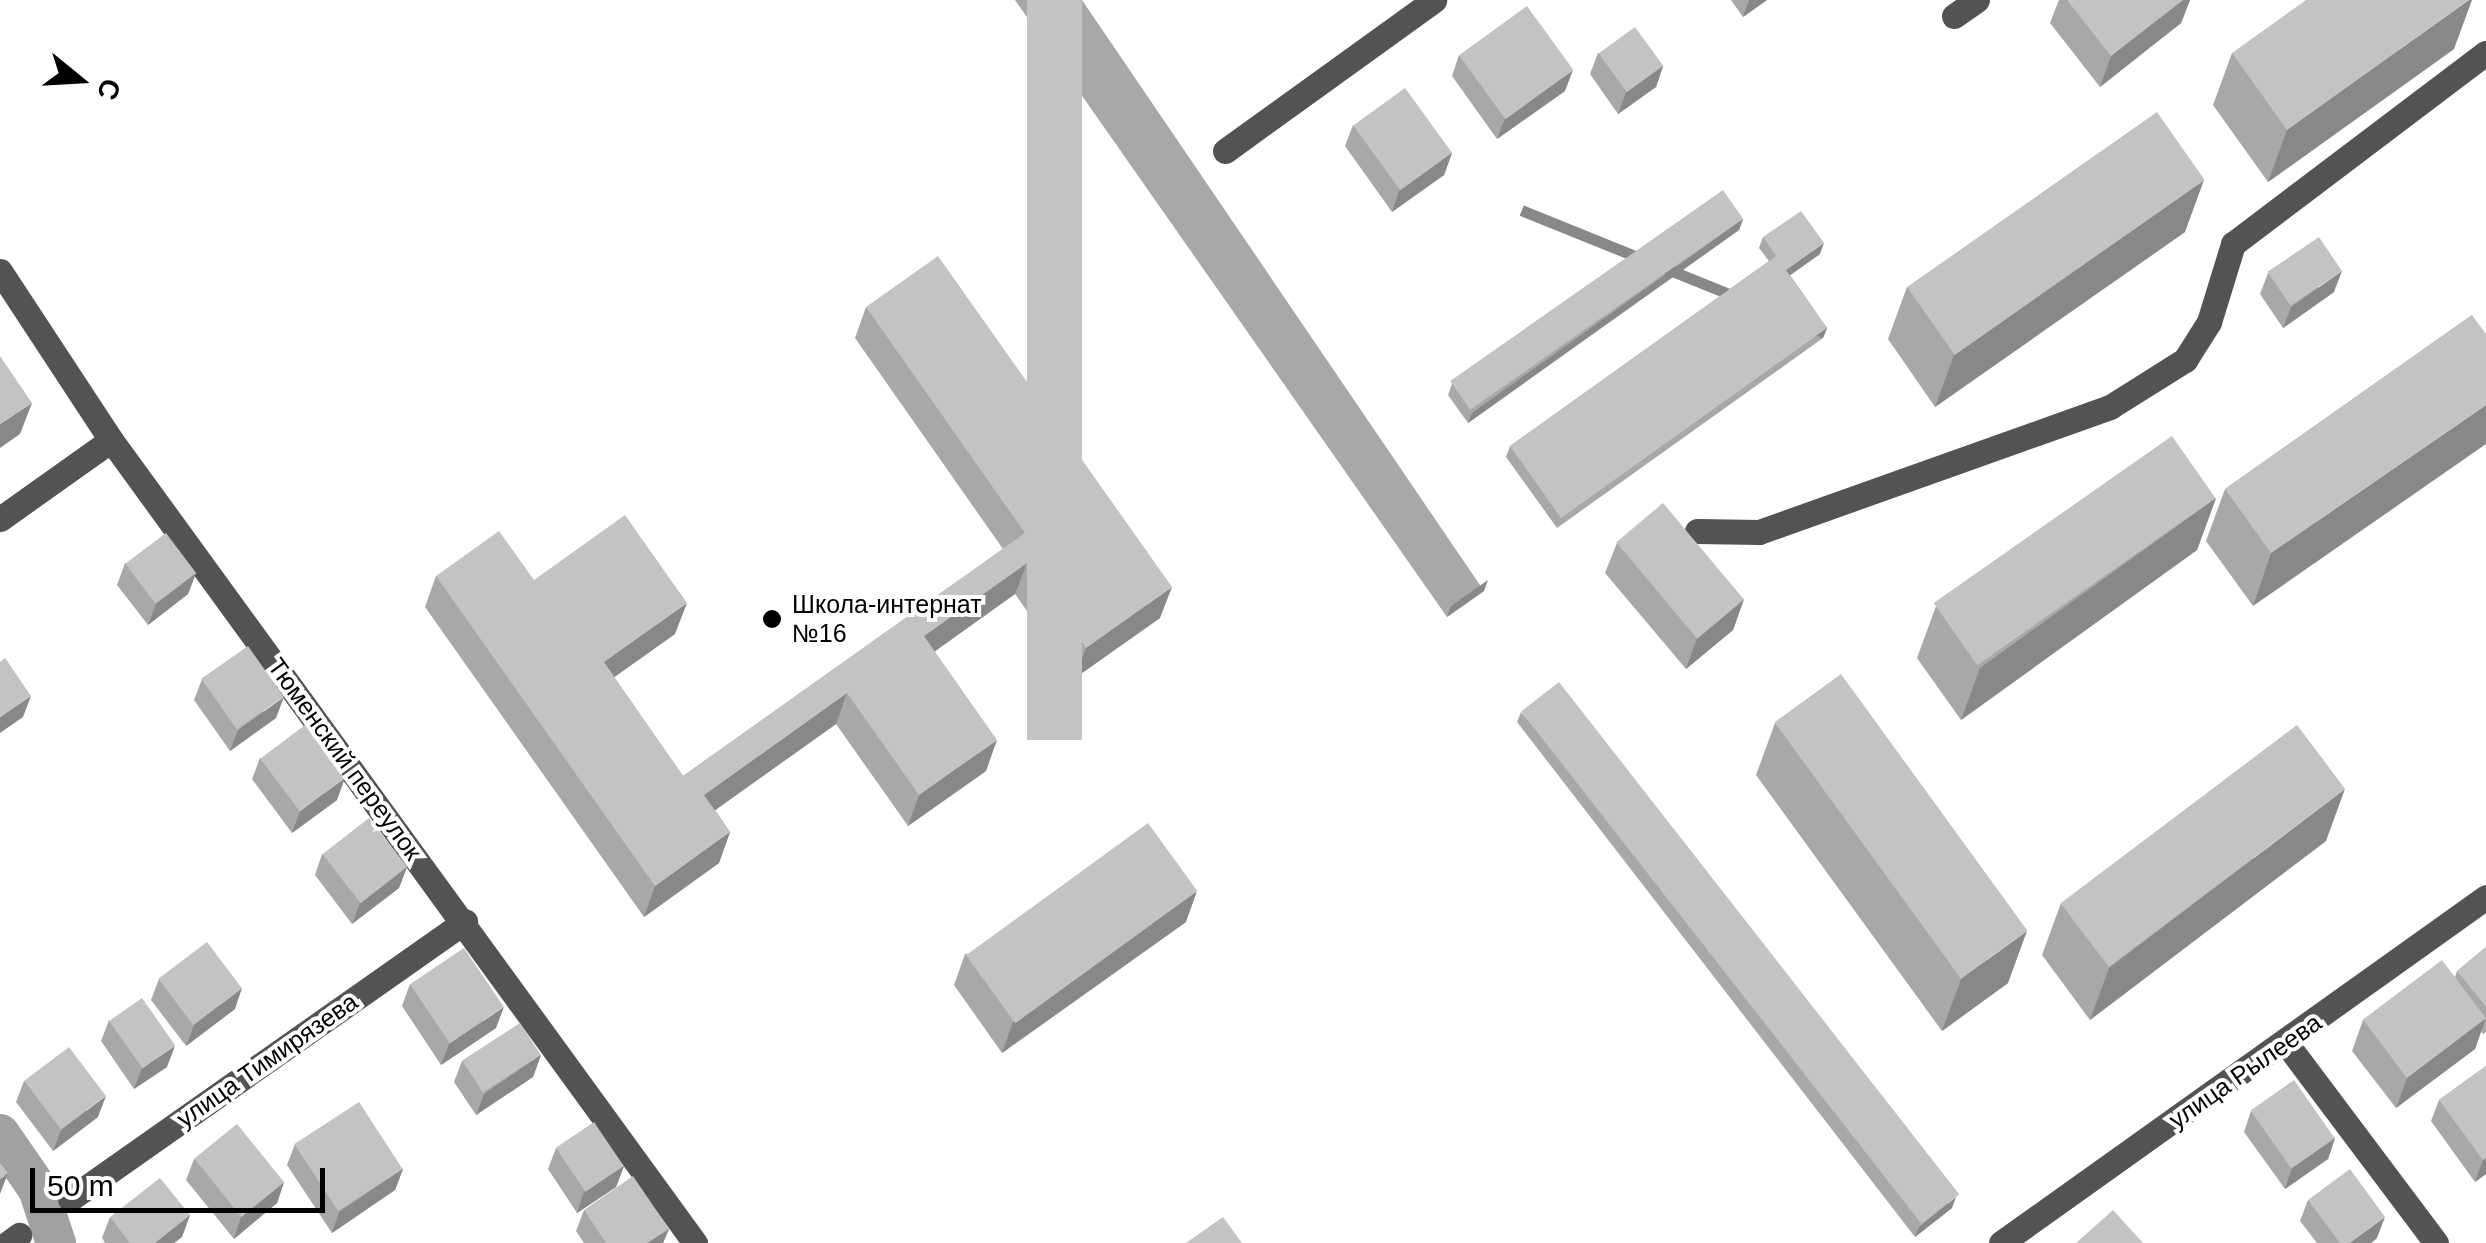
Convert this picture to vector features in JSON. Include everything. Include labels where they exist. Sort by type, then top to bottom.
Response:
[{"type":"street","points":[[1226,151],[1434,0]]},
{"type":"street","points":[[1954,16],[1977,0]]},
{"type":"street","points":[[1698,531],[1759,532],[2110,407],[2184,360],[2209,322],[2233,244],[2486,52]]},
{"type":"street","name":"Тюменский переулок","points":[[0,271],[111,440],[696,1243]]},
{"type":"street","points":[[0,519],[111,440]]},
{"type":"street","name":"улица Рылеева","points":[[2001,1243],[2486,897]]},
{"type":"street","name":"улица Тимирязева","points":[[70,1199],[464,921]]},
{"type":"street","points":[[2286,1043],[2436,1243]]},
{"type":"building","points":[[1027,0],[1082,0],[1082,740],[1027,740]]},
{"type":"building","points":[[2067,0],[2183,0],[2111,56]]},
{"type":"building","points":[[2306,0],[2469,0],[2287,130],[2232,53]]},
{"type":"building","points":[[1527,6],[1573,70],[1505,119],[1459,55]]},
{"type":"building","points":[[1635,27],[1663,66],[1627,92],[1599,53]]},
{"type":"building","points":[[1405,88],[1452,153],[1400,190],[1353,126]]},
{"type":"building","points":[[2157,112],[2205,180],[1955,355],[1907,287]]},
{"type":"building","points":[[1723,190],[1743,219],[1470,410],[1450,381]]},
{"type":"building","points":[[1801,211],[1824,243],[1786,270],[1827,328],[1561,518],[1510,446],[1776,256],[1763,237]]},
{"type":"building","points":[[2319,237],[2342,271],[2291,306],[2268,272]]},
{"type":"building","points":[[938,256],[1172,587],[1086,648],[1027,563],[924,636],[997,740],[919,795],[847,693],[704,795],[730,832],[655,886],[436,576],[499,531],[534,580],[625,515],[687,603],[604,662],[683,776],[1025,533],[866,307]]},
{"type":"building","points":[[2472,315],[2486,334],[2486,405],[2271,553],[2225,489]]},
{"type":"building","points":[[0,356],[32,403],[0,424]]},
{"type":"building","points":[[2172,436],[2216,498],[1977,665],[1934,603]]},
{"type":"building","points":[[1663,503],[1744,600],[1697,639],[1616,542]]},
{"type":"building","points":[[166,533],[196,573],[155,604],[125,564]]},
{"type":"building","points":[[248,646],[284,697],[237,729],[201,679]]},
{"type":"building","points":[[5,658],[31,696],[0,717],[0,662]]},
{"type":"building","points":[[1841,674],[2027,930],[1961,979],[1775,722]]},
{"type":"building","points":[[1559,682],[1959,1194],[1921,1224],[1521,712]]},
{"type":"building","points":[[305,725],[345,778],[300,811],[260,759]]},
{"type":"building","points":[[2297,725],[2345,789],[2109,967],[2061,903]]},
{"type":"building","points":[[369,818],[407,867],[361,903],[323,854]]},
{"type":"building","points":[[1148,823],[1197,891],[1015,1023],[966,955]]},
{"type":"building","points":[[207,942],[242,988],[193,1025],[158,979]]},
{"type":"building","points":[[2486,947],[2486,1007],[2457,971]]},
{"type":"building","points":[[464,948],[504,1007],[450,1043],[410,984]]},
{"type":"building","points":[[2442,960],[2486,1018],[2407,1078],[2363,1020]]},
{"type":"building","points":[[142,998],[175,1046],[143,1068],[109,1021]]},
{"type":"building","points":[[520,1023],[541,1055],[483,1092],[462,1061]]},
{"type":"building","points":[[69,1047],[106,1096],[61,1129],[24,1081]]},
{"type":"building","points":[[2486,1066],[2486,1158],[2483,1160],[2439,1100]]},
{"type":"building","points":[[2294,1080],[2335,1138],[2291,1169],[2251,1110]]},
{"type":"building","points":[[359,1102],[403,1169],[338,1211],[294,1144]]},
{"type":"building","points":[[594,1122],[624,1166],[586,1192],[556,1148]]},
{"type":"building","points":[[237,1124],[284,1182],[241,1217],[194,1159]]},
{"type":"building","points":[[0,1163],[8,1173],[0,1179]]},
{"type":"building","points":[[2350,1169],[2385,1217],[2350,1243],[2340,1243],[2308,1200]]},
{"type":"building","points":[[633,1176],[669,1229],[647,1243],[606,1243],[584,1210]]},
{"type":"building","points":[[160,1178],[190,1215],[155,1243],[130,1243],[110,1217]]},
{"type":"building","points":[[2113,1210],[2143,1243],[2076,1243]]},
{"type":"building","points":[[1223,1217],[1242,1243],[1186,1243]]},
{"type":"waterway","points":[[0,1134],[38,1189],[56,1243]]},
{"type":"place","name":"Школа-интернат №16","points":[[772,619]]}]
